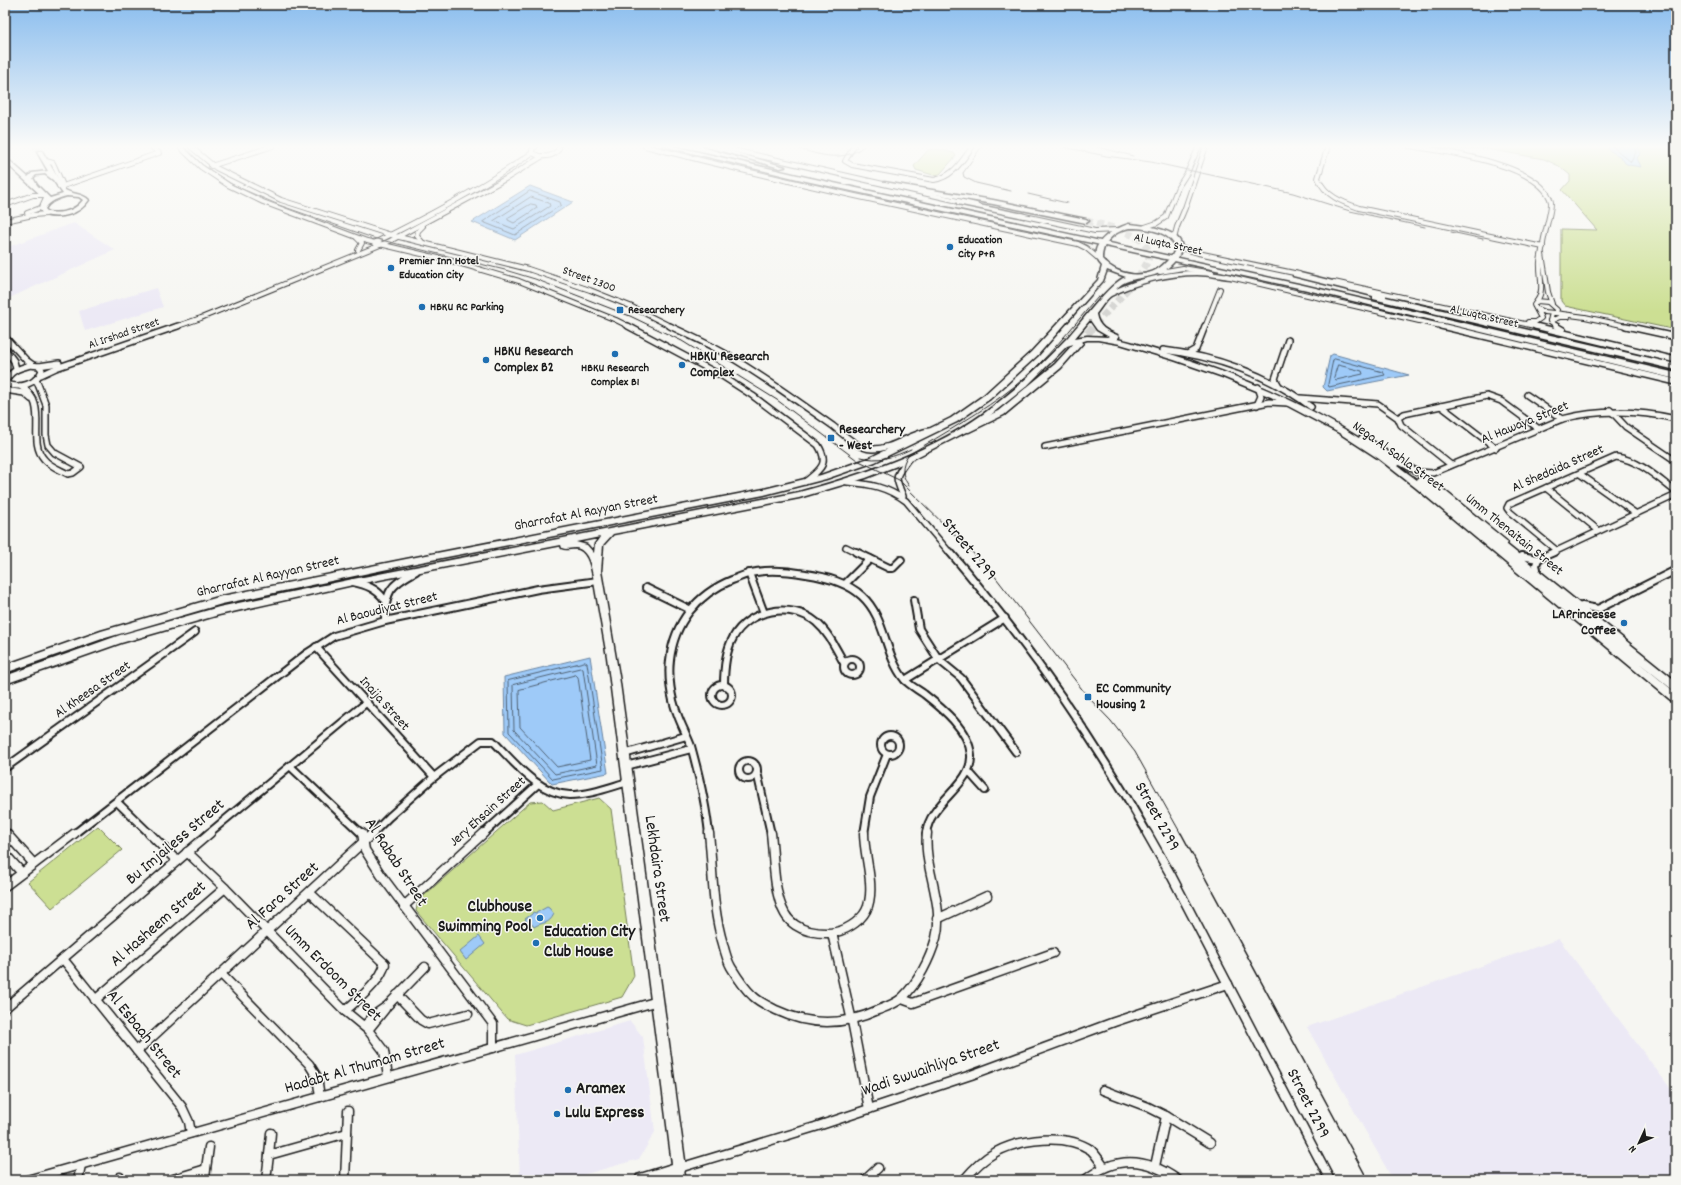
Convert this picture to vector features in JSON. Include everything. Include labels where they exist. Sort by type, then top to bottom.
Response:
[{"type":"main road","points":[[46,201],[42,211],[46,214],[53,215],[68,213],[80,207],[85,201]]},
{"type":"main road","points":[[44,205],[50,201]]},
{"type":"main road","points":[[913,201],[1012,230]]},
{"type":"main road","name":"Al Luqta Street","points":[[925,201],[1105,241],[1176,253],[1422,307],[1608,350]]},
{"type":"main road","points":[[939,201],[1024,216]]},
{"type":"main road","points":[[989,201],[1086,221]]},
{"type":"main road","points":[[1130,226],[1145,227],[1161,231],[1174,239],[1176,253],[1160,272],[1150,276],[1136,276],[1118,273],[1105,266],[1099,260],[1099,251],[1105,241],[1117,230],[1130,226]]},
{"type":"main road","name":"Al Luqta Street","points":[[1176,253],[1407,312],[1676,376]]},
{"type":"main road","name":"Gharrafat Al Rayyan Street","points":[[5,669],[128,626],[253,593],[742,497],[805,482],[872,460],[954,420],[1010,378],[1034,354],[1101,280],[1105,266]]},
{"type":"main road","points":[[1108,295],[1124,287],[1180,274],[1204,274],[1231,278]]},
{"type":"main road","points":[[1296,274],[1422,307]]},
{"type":"main road","name":"Gharrafat Al Rayyan Street","points":[[5,680],[120,639],[219,611],[353,582],[799,495],[847,482],[882,470],[908,459],[966,430],[1022,387],[1058,352],[1120,282],[1136,276]]},
{"type":"main road","points":[[1299,293],[1407,312]]},
{"type":"main road","points":[[1092,314],[1094,324],[1099,329]]},
{"type":"main road","points":[[1099,329],[1093,329],[1090,332],[1121,342]]},
{"type":"main road","name":"Nega Al Sahla Street","points":[[1099,329],[1118,338],[1206,362],[1270,386],[1311,407],[1358,435],[1426,483],[1676,687]]},
{"type":"main road","name":"Nega Al Sahla Street","points":[[1058,352],[1072,341],[1084,337],[1121,342],[1202,366],[1258,387],[1291,403],[1342,432],[1415,482],[1676,699]]},
{"type":"main road","points":[[966,430],[1001,413],[1058,366],[1079,343]]},
{"type":"main road","points":[[1608,350],[1676,363]]},
{"type":"main road","points":[[1608,350],[1676,367]]},
{"type":"main road","points":[[500,554],[528,553],[575,545],[583,547],[588,542],[599,544],[612,531]]},
{"type":"main road","name":"Lekhdaira Street","points":[[597,578],[599,544]]},
{"type":"main road","name":"Lekhdaira Street","points":[[583,547],[590,554],[597,578],[610,646],[680,1174]]},
{"type":"main road","name":"Wadi Swuaihliya Street","points":[[642,1180],[680,1174]]},
{"type":"street","points":[[5,205],[15,201]]},
{"type":"street","name":"Street 2300","points":[[262,201],[374,243],[456,262],[519,281],[562,297],[622,323],[722,376],[753,396],[818,445],[824,456],[823,465],[805,482]]},
{"type":"street","name":"Street 2300","points":[[285,201],[398,237],[528,269],[590,290],[630,306],[724,353],[796,400],[854,442],[866,448],[872,449],[887,447],[924,432],[932,431]]},
{"type":"street","name":"Al Irshad Street","points":[[324,268],[391,235],[454,201]]},
{"type":"street","name":"Al Irshad Street","points":[[20,386],[56,368],[191,322],[381,245],[463,201]]},
{"type":"street","name":"Al Luqta Street","points":[[879,201],[1078,244],[1092,252],[1099,260]]},
{"type":"street","name":"Al Luqta Street","points":[[960,201],[1095,231],[1117,230]]},
{"type":"street","points":[[1145,227],[1157,223],[1166,217],[1172,201]]},
{"type":"street","points":[[1174,239],[1175,230],[1187,201]]},
{"type":"street","points":[[1340,201],[1359,208],[1543,247]]},
{"type":"street","points":[[1514,321],[1539,321],[1541,316],[1534,305],[1540,296],[1540,262],[1550,201]]},
{"type":"street","points":[[5,220],[44,205]]},
{"type":"street","points":[[5,220],[46,214]]},
{"type":"street","name":"Al Irshad Street","points":[[424,244],[418,239],[417,234],[420,228],[433,218]]},
{"type":"street","points":[[356,237],[362,243],[358,250]]},
{"type":"street","name":"Al Luqta Street","points":[[1176,253],[1198,253],[1514,321],[1676,360]]},
{"type":"street","points":[[1542,254],[1546,271],[1549,298],[1557,310],[1553,313],[1550,321]]},
{"type":"street","name":"Al Luqta Street","points":[[1160,272],[1183,268],[1231,278],[1676,382]]},
{"type":"street","points":[[1540,269],[1546,271]]},
{"type":"street","points":[[1540,278],[1547,279]]},
{"type":"street","points":[[1189,353],[1196,349],[1220,289]]},
{"type":"street","points":[[1537,301],[1544,301],[1585,317]]},
{"type":"street","points":[[1537,309],[1544,312],[1585,317],[1676,337]]},
{"type":"street","name":"Al Irshad Street","points":[[16,370],[24,367],[63,362],[214,312]]},
{"type":"street","points":[[1550,321],[1560,317],[1580,316]]},
{"type":"street","points":[[1550,321],[1559,328],[1583,337]]},
{"type":"street","points":[[5,337],[16,347],[25,360],[42,370],[41,375]]},
{"type":"street","points":[[1279,387],[1275,379],[1288,340]]},
{"type":"street","points":[[5,349],[14,361],[16,370],[6,377],[7,385],[20,386],[29,391],[36,409],[38,424],[36,438],[38,450],[44,460],[68,474],[78,470],[81,466],[55,453],[48,445],[45,432],[47,416],[46,405],[36,379]]},
{"type":"street","points":[[1196,349],[1200,356]]},
{"type":"street","name":"Nega Al Sahla Street","points":[[1163,350],[1189,353],[1200,356],[1266,381],[1300,398],[1311,407]]},
{"type":"street","points":[[1266,381],[1275,379]]},
{"type":"street","points":[[1257,405],[1261,396],[1258,387]]},
{"type":"street","points":[[5,390],[24,393],[32,400]]},
{"type":"street","points":[[1527,395],[1562,419]]},
{"type":"street","points":[[1398,418],[1404,414],[1487,396],[1501,401],[1539,429]]},
{"type":"street","points":[[1300,398],[1378,404],[1387,408],[1398,418],[1401,425],[1452,465]]},
{"type":"street","points":[[1045,447],[1257,405],[1275,402],[1291,403]]},
{"type":"street","points":[[1441,406],[1496,448]]},
{"type":"street","points":[[1610,410],[1626,428],[1676,462]]},
{"type":"street","name":"Al Hawaya Street","points":[[1418,472],[1433,473],[1496,448],[1562,419],[1582,413],[1610,410],[1634,411],[1676,419]]},
{"type":"street","name":"Al Shedaida Street","points":[[1556,550],[1510,512],[1507,508],[1509,504],[1616,457],[1624,458],[1632,462],[1676,492]]},
{"type":"street","name":"Umm Thenaitain Street","points":[[1392,458],[1418,472],[1596,617],[1615,638]]},
{"type":"street","name":"Street 2299","points":[[906,501],[896,480],[908,459]]},
{"type":"street","points":[[1429,481],[1433,473]]},
{"type":"street","points":[[1580,474],[1635,513]]},
{"type":"street","name":"Street 2299","points":[[847,482],[884,486],[894,491],[906,501],[1005,618],[1042,668],[1119,783],[1172,877],[1330,1180]]},
{"type":"street","points":[[1546,488],[1598,530]]},
{"type":"street","points":[[1521,556],[1538,559],[1676,495]]},
{"type":"street","points":[[846,547],[889,568],[893,568],[901,560]]},
{"type":"street","points":[[845,584],[870,559]]},
{"type":"street","points":[[1537,569],[1536,565],[1538,559]]},
{"type":"street","name":"Gharrafat Al Rayyan Street","points":[[353,582],[374,588],[384,599],[393,585],[419,569]]},
{"type":"street","points":[[777,570],[808,573],[845,584],[863,597],[878,617],[888,646],[905,680],[942,708],[964,735],[971,754],[968,771],[946,797],[928,823],[924,843],[936,903],[937,919],[937,934],[929,954],[915,981],[902,999],[870,1015],[852,1021],[820,1024],[787,1017],[754,998],[730,966],[720,937],[713,895],[708,828],[702,794],[691,748],[675,709],[670,682],[669,654],[673,636],[688,609],[703,596],[748,573],[777,570]]},
{"type":"street","points":[[1582,606],[1598,609],[1676,571]]},
{"type":"street","points":[[748,573],[764,613]]},
{"type":"street","name":"Al Baoudiyat Street","points":[[5,886],[117,802],[316,647],[334,636],[385,621],[597,578]]},
{"type":"street","points":[[646,588],[688,609]]},
{"type":"street","points":[[384,599],[385,621]]},
{"type":"street","points":[[914,600],[920,629],[939,660],[961,678],[1016,752]]},
{"type":"street","points":[[1596,617],[1596,611],[1598,609]]},
{"type":"street","points":[[724,686],[724,677],[729,649],[733,636],[746,623],[764,613],[781,611],[800,614],[812,619],[823,629],[839,655],[846,662]]},
{"type":"street","points":[[905,680],[1005,618]]},
{"type":"street","name":"Al Kheesa Street","points":[[5,768],[195,632]]},
{"type":"street","name":"Inaija Street","points":[[316,647],[434,777]]},
{"type":"street","points":[[716,687],[724,686],[730,688],[732,693],[730,701],[720,704],[713,700],[711,693],[724,677]]},
{"type":"street","name":"Bu Imjailess Street","points":[[5,1008],[187,852],[367,702]]},
{"type":"street","points":[[624,754],[686,736]]},
{"type":"street","name":"Al Fara Street","points":[[137,1051],[434,777],[475,744],[487,740],[493,741],[538,784]]},
{"type":"street","points":[[626,766],[691,748]]},
{"type":"street","points":[[644,749],[649,755],[646,760]]},
{"type":"street","points":[[760,786],[750,779],[743,778],[738,774],[740,765],[747,762],[756,765],[771,834],[780,899],[785,915],[797,927],[814,933],[832,933],[841,931],[856,923],[868,907],[870,888],[864,848],[865,822],[878,773],[887,754]]},
{"type":"street","name":"Al Rabab Street","points":[[290,766],[363,835],[365,850],[381,875],[490,1019],[494,1028],[493,1048]]},
{"type":"street","points":[[968,771],[985,790]]},
{"type":"street","points":[[750,779],[757,772]]},
{"type":"street","name":"Jery Ehsain Street","points":[[404,906],[538,784],[556,793],[579,795],[628,782]]},
{"type":"street","points":[[117,802],[177,861]]},
{"type":"street","points":[[5,832],[34,864]]},
{"type":"street","name":"Umm Erdoom Street","points":[[187,852],[268,931],[345,1011],[366,1028],[384,1051],[388,1077]]},
{"type":"street","points":[[5,854],[22,873]]},
{"type":"street","name":"Al Hasheem Street","points":[[95,1000],[225,888]]},
{"type":"street","points":[[310,893],[385,964],[385,968],[380,975],[345,1011]]},
{"type":"street","points":[[937,919],[987,896]]},
{"type":"street","points":[[832,933],[852,1021],[869,1109]]},
{"type":"street","points":[[902,999],[913,1003],[1053,953]]},
{"type":"street","name":"Al Esbaah Street","points":[[63,959],[182,1107],[189,1122],[190,1133]]},
{"type":"street","points":[[366,1028],[425,967]]},
{"type":"street","points":[[221,974],[309,1064],[317,1077],[320,1096]]},
{"type":"street","name":"Wadi Swuaihliya Street","points":[[680,1174],[971,1075],[1114,1022],[1228,984]]},
{"type":"street","points":[[397,995],[421,1020],[428,1024],[468,1014]]},
{"type":"street","name":"Hadabt Al Thumam Street","points":[[27,1180],[658,1001]]},
{"type":"street","points":[[1103,1090],[1148,1107],[1166,1116],[1210,1143]]},
{"type":"street","points":[[345,1180],[348,1111]]},
{"type":"street","points":[[1155,1166],[1166,1116]]},
{"type":"street","points":[[266,1180],[270,1133]]},
{"type":"street","points":[[269,1155],[347,1133]]},
{"type":"street","points":[[964,1180],[979,1162],[992,1153],[1021,1142],[1044,1139],[1081,1144],[1092,1151],[1104,1167]]},
{"type":"street","points":[[205,1180],[209,1147]]},
{"type":"street","points":[[1085,1180],[1104,1167],[1116,1163],[1130,1162],[1155,1166],[1178,1180]]},
{"type":"street","points":[[78,1180],[81,1165]]},
{"type":"street","points":[[865,1180],[878,1168]]},
{"type":"street","points":[[170,1180],[206,1170]]},
{"type":"shaded area","points":[[74,223],[115,250],[5,300],[5,248]]},
{"type":"shaded area","points":[[156,288],[163,307],[85,331],[79,311]]},
{"type":"shaded area","points":[[1559,939],[1676,1096],[1676,1180],[1393,1180],[1307,1027]]},
{"type":"shaded area","points":[[630,1021],[643,1037],[655,1132],[639,1159],[565,1180],[520,1180],[515,1055]]},
{"type":"green space","points":[[1572,201],[1676,201],[1676,330],[1565,306],[1561,301],[1561,229],[1597,230]]},
{"type":"green space","name":"Education City Club House","points":[[599,798],[611,809],[634,976],[622,997],[526,1025],[507,1019],[416,911],[418,901],[530,802],[543,801],[553,810]]},
{"type":"green space","points":[[98,826],[122,850],[52,908],[28,882]]},
{"type":"water","points":[[505,201],[573,202],[515,240],[472,222]]},
{"type":"water","points":[[1333,354],[1409,375],[1327,391],[1323,387],[1330,356]]},
{"type":"water","points":[[590,656],[608,773],[552,784],[505,733],[504,677]]},
{"type":"water","name":"Clubhouse Swimming Pool","points":[[547,907],[554,914],[550,920],[534,927],[532,924],[528,924],[525,919],[533,912],[536,913]]},
{"type":"water","points":[[479,936],[485,944],[466,960],[460,952]]},
{"type":"tunnel","points":[[1086,221],[1124,231],[1134,236],[1142,241],[1147,248],[1149,256],[1142,271],[1093,327]]},
{"type":"tunnel","points":[[1079,343],[1094,326]]},
{"type":"tram line","points":[[270,201],[373,238],[505,270],[535,279],[630,316],[682,341],[777,400],[857,460],[899,480],[990,570],[1088,697],[1111,721],[1135,752],[1181,834]]},
{"type":"tram line","points":[[1060,201],[1067,203]]},
{"type":"tram line","points":[[1319,201],[1350,211],[1425,227]]},
{"type":"tram line","points":[[1451,232],[1483,239]]},
{"type":"tram line","points":[[909,486],[903,474],[904,463],[908,455],[976,413],[1015,386],[1048,355],[1098,297]]},
{"type":"tram line","points":[[860,457],[880,459],[911,449]]},
{"type":"tram line","points":[[1181,833],[1368,1180]]},
{"type":"place","name":"Education City P+R","points":[[950,247]]},
{"type":"place","name":"Premier Inn Hotel Education City","points":[[391,268]]},
{"type":"place","name":"HBKU RC Parking","points":[[422,307]]},
{"type":"place","name":"Researchery","points":[[620,310]]},
{"type":"place","name":"HBKU Research Complex B1","points":[[615,354]]},
{"type":"place","name":"HBKU Research Complex B2","points":[[486,360]]},
{"type":"place","name":"HBKU Research Complex","points":[[682,365]]},
{"type":"place","name":"Researchery - West","points":[[831,438]]},
{"type":"place","name":"LAPrincesse Coffee","points":[[1624,623]]},
{"type":"place","name":"EC Community Housing 2","points":[[1088,697]]},
{"type":"place","name":"Clubhouse Swimming Pool","points":[[540,918]]},
{"type":"place","name":"Education City Club House","points":[[536,943]]},
{"type":"place","name":"Aramex","points":[[568,1090]]},
{"type":"place","name":"Lulu Express","points":[[557,1114]]}]
